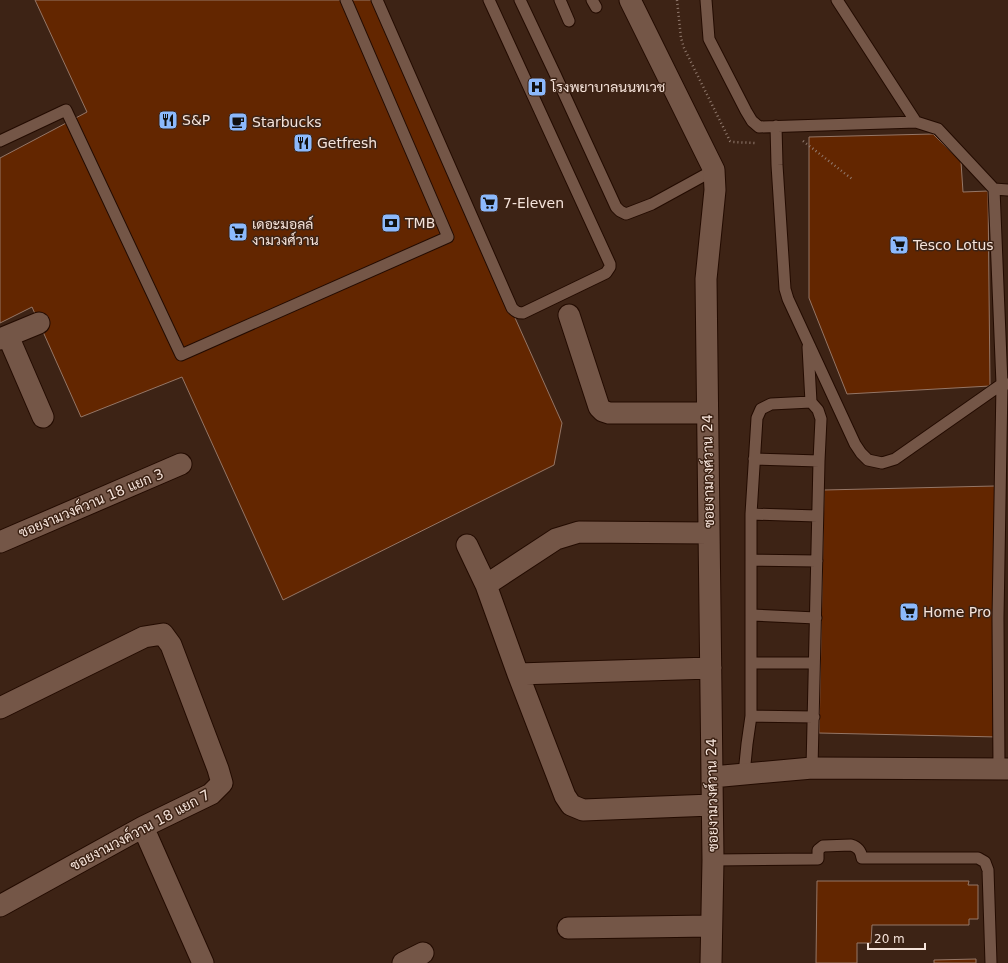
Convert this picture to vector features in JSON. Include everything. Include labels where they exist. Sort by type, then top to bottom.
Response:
[{"type":"street","name":"ซอยงามวงศ์วาน 24","points":[[630,0],[714,170],[715,190],[706,279],[713,860],[711,963]]},
{"type":"street","points":[[569,315],[599,407],[603,412],[707,413]]},
{"type":"street","points":[[39,323],[4,337],[43,418]]},
{"type":"street","name":"ซอยงามวงค์วาน 18 แยก 3","points":[[0,542],[181,464]]},
{"type":"street","points":[[486,585],[556,539],[579,532],[709,533]]},
{"type":"street","points":[[467,545],[486,585],[518,674],[565,796],[571,805],[584,810],[712,805]]},
{"type":"street","name":"ซอยงามวงค์วาน 18 แยก 7","points":[[0,708],[144,637],[163,634],[171,645],[222,783],[211,794],[143,827],[0,906]]},
{"type":"street","points":[[518,674],[711,668]]},
{"type":"street","points":[[712,777],[812,768],[1004,769]]},
{"type":"street","points":[[143,827],[203,963]]},
{"type":"street","points":[[568,928],[711,926]]},
{"type":"street","points":[[403,963],[423,954]]},
{"type":"lane","points":[[0,141],[66,110],[181,355],[448,237],[346,0]]},
{"type":"lane","points":[[377,0],[512,308],[515,312],[523,313],[606,273],[610,267],[610,264],[489,0]]},
{"type":"lane","points":[[520,0],[616,207],[620,212],[626,214],[652,204],[714,170]]},
{"type":"lane","points":[[560,0],[569,21]]},
{"type":"lane","points":[[706,0],[710,39],[746,111],[752,121],[759,127],[916,122],[938,129],[994,189],[1005,384],[1003,618],[1004,769]]},
{"type":"lane","points":[[837,0],[916,122]]},
{"type":"lane","points":[[776,126],[777,166],[785,289],[788,299],[855,444],[861,453],[868,460],[882,462],[895,458],[1005,384]]},
{"type":"lane","points":[[994,189],[1008,190]]},
{"type":"lane","points":[[807,340],[811,402],[818,410],[821,419],[817,516],[812,768]]},
{"type":"lane","points":[[744,774],[751,716],[751,514],[758,418],[761,409],[771,404],[811,402]]},
{"type":"lane","points":[[754,459],[819,461]]},
{"type":"lane","points":[[751,514],[817,516]]},
{"type":"lane","points":[[751,560],[817,561]]},
{"type":"lane","points":[[751,615],[816,618]]},
{"type":"lane","points":[[751,663],[814,664]]},
{"type":"lane","points":[[751,716],[814,717]]},
{"type":"lane","points":[[713,860],[818,859],[818,850],[823,846],[851,845],[858,848],[862,858],[978,858],[985,862],[988,870],[991,963]]},
{"type":"path","points":[[677,0],[681,38],[684,48],[730,140],[733,142],[777,143]]},
{"type":"path","points":[[802,135],[803,141],[852,179]]},
{"type":"building","name":"เดอะมอลล์ งามวงศ์วาน","points":[[35,0],[373,0],[562,423],[554,465],[283,600],[182,377],[81,417],[32,307],[0,323],[0,158],[87,112]]},
{"type":"building","name":"Tesco Lotus","points":[[933,134],[961,162],[963,192],[988,191],[990,386],[847,394],[809,298],[809,137]]},
{"type":"building","name":"Home Pro","points":[[995,486],[998,737],[819,733],[824,490]]},
{"type":"building","points":[[817,881],[969,881],[968,885],[978,885],[978,919],[969,919],[969,925],[872,925],[871,943],[857,943],[857,963],[816,963]]},
{"type":"building","points":[[976,959],[976,963],[934,963],[934,960]]},
{"type":"place","name":"โรงพยาบาลนนทเวช","points":[[537,87]]},
{"type":"place","name":"S&P","points":[[168,120]]},
{"type":"place","name":"Starbucks","points":[[238,122]]},
{"type":"place","name":"Getfresh","points":[[303,143]]},
{"type":"place","name":"7-Eleven","points":[[489,203]]},
{"type":"place","name":"TMB","points":[[391,223]]},
{"type":"place","name":"เดอะมอลล์ งามวงศ์วาน","points":[[238,232]]},
{"type":"place","name":"Tesco Lotus","points":[[899,245]]},
{"type":"place","name":"Home Pro","points":[[909,612]]}]
